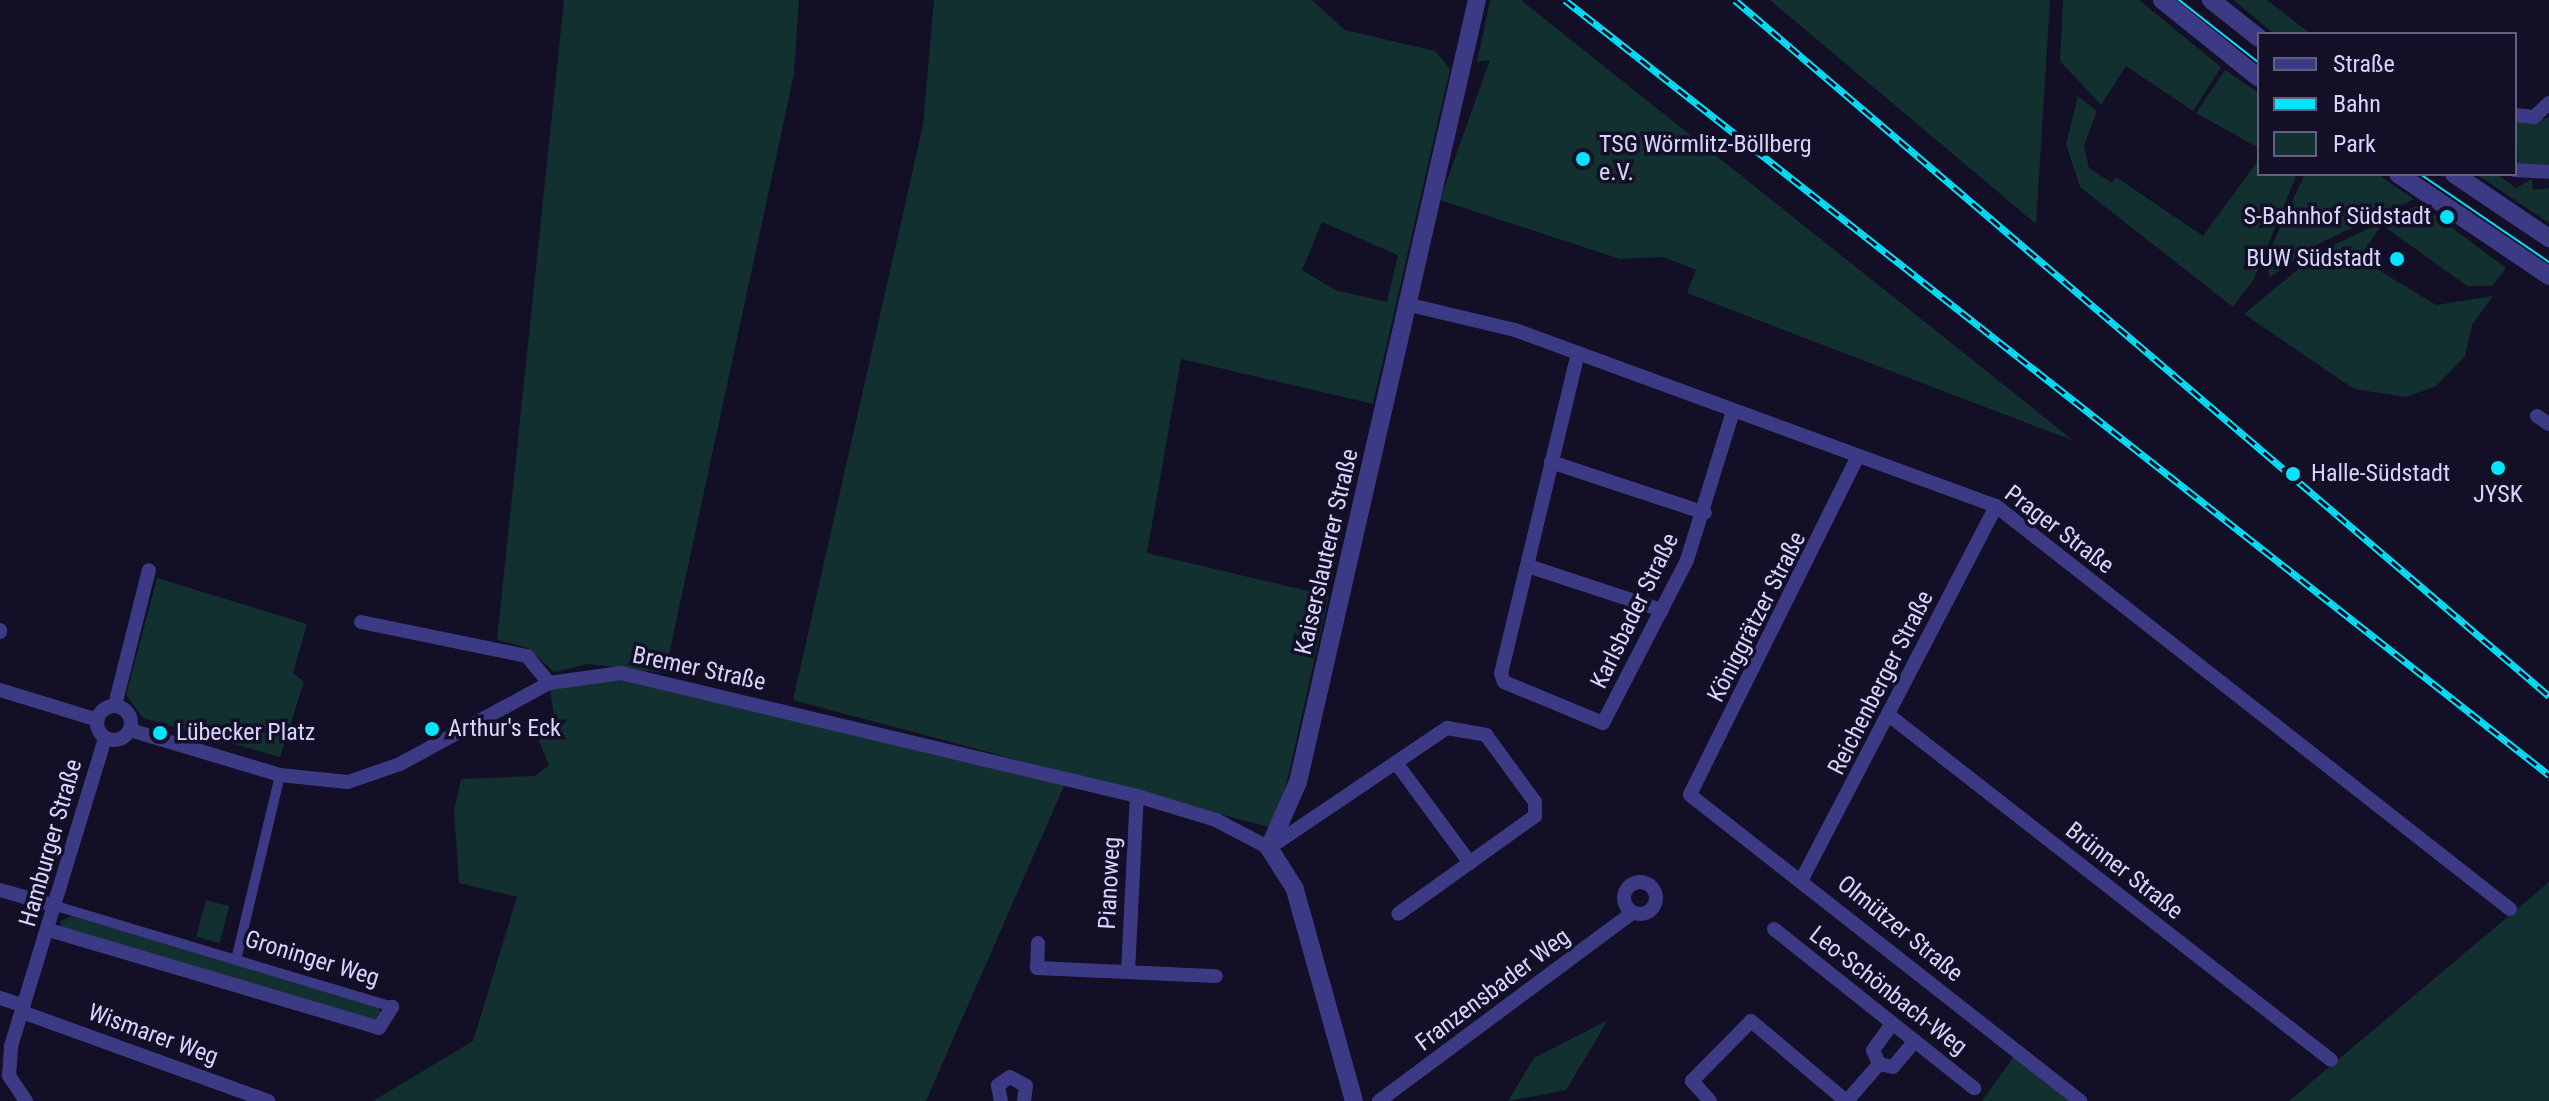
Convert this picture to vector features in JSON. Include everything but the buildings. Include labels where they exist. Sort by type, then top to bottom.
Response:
[{"type":"street","name":"Kaiserslauterer Straße","points":[[1269,848],[1298,782],[1410,305],[1477,0]]},
{"type":"street","points":[[2162,0],[2257,76]]},
{"type":"street","points":[[2211,0],[2257,36]]},
{"type":"street","points":[[2517,115],[2534,117],[2549,103]]},
{"type":"street","points":[[2517,170],[2549,172]]},
{"type":"street","points":[[2401,176],[2549,276]]},
{"type":"street","points":[[2457,176],[2549,238]]},
{"type":"street","name":"Prager Straße","points":[[1410,305],[1578,353],[1996,506],[2510,909]]},
{"type":"street","name":"Karlsbader Straße","points":[[1578,353],[1551,462],[1504,682],[1603,723],[1662,610],[1705,513],[1733,411]]},
{"type":"street","name":"Königgrätzer Straße","points":[[1690,795],[1858,456]]},
{"type":"street","points":[[1551,462],[1705,513]]},
{"type":"street","name":"Reichenberger Straße","points":[[1802,879],[1890,716],[1996,506]]},
{"type":"street","points":[[1528,566],[1662,610]]},
{"type":"street","points":[[98,720],[115,705],[149,570]]},
{"type":"street","points":[[361,622],[527,656],[549,683]]},
{"type":"street","name":"Bremer Straße","points":[[130,730],[280,775],[367,779],[549,683],[621,673],[1137,796],[1240,829],[1269,848]]},
{"type":"street","points":[[0,690],[98,720]]},
{"type":"street","points":[[98,720],[105,738],[123,738],[130,730],[126,711],[115,705]]},
{"type":"street","name":"Brünner Straße","points":[[1890,716],[2331,1060]]},
{"type":"street","points":[[1354,1101],[1295,889],[1269,848],[1447,728],[1460,725],[1492,741],[1536,809],[1470,863],[1398,914]]},
{"type":"street","name":"Hamburger Straße","points":[[26,1101],[4,1078],[105,738]]},
{"type":"street","points":[[1397,764],[1470,863]]},
{"type":"street","points":[[236,960],[280,775]]},
{"type":"street","name":"Olmützer Straße","points":[[1690,795],[1802,879],[2080,1101]]},
{"type":"street","name":"Pianoweg","points":[[1128,971],[1137,796]]},
{"type":"street","name":"Groninger Weg","points":[[0,890],[392,1007],[379,1028],[49,930]]},
{"type":"street","name":"Franzensbader Weg","points":[[1379,1101],[1632,913]]},
{"type":"street","name":"Leo-Schönbach-Weg","points":[[1774,929],[1974,1088]]},
{"type":"street","points":[[1038,943],[1037,968],[1216,976]]},
{"type":"street","points":[[0,998],[23,1009]]},
{"type":"street","name":"Wismarer Weg","points":[[23,1009],[268,1101]]},
{"type":"street","points":[[1710,1101],[1692,1081],[1751,1021],[1847,1101],[1879,1064]]},
{"type":"street","points":[[1879,1064],[1873,1050],[1892,1024]]},
{"type":"street","points":[[1879,1064],[1893,1067],[1915,1041]]},
{"type":"street","points":[[1001,1101],[998,1085],[1010,1077],[1026,1086],[1024,1101],[1031,1101]]},
{"type":"street","points":[[218,1101],[225,1085]]},
{"type":"green space","points":[[564,0],[799,0],[794,74],[665,673],[588,664],[554,672],[528,648],[497,640]]},
{"type":"green space","points":[[934,0],[1312,0],[1345,30],[1435,51],[1450,69],[1373,404],[1181,359],[1147,553],[1329,596],[1276,829],[793,700],[923,125]],"holes":[[[1322,222],[1398,255],[1387,302],[1335,290],[1302,270]]]},
{"type":"green space","name":"TSG Wörmlitz-Böllberg e.V.","points":[[1490,0],[1521,0],[2074,441],[1687,293],[1696,270],[1663,257],[1620,259],[1440,200],[1490,60],[1477,62]]},
{"type":"green space","points":[[1770,0],[2050,0],[2036,224]]},
{"type":"green space","points":[[2063,0],[2139,0],[2221,67],[2193,111],[2126,66],[2101,105],[2060,61]]},
{"type":"green space","points":[[2234,0],[2267,0],[2308,32],[2272,32]]},
{"type":"green space","points":[[2225,70],[2257,92],[2257,147],[2196,113]]},
{"type":"green space","points":[[2078,96],[2097,111],[2084,146],[2089,168],[2112,183],[2116,177],[2203,236],[2257,162],[2257,176],[2296,176],[2254,279],[2233,307],[2080,187],[2066,144]]},
{"type":"green space","points":[[2549,117],[2549,165],[2518,163],[2517,119],[2527,124]]},
{"type":"green space","points":[[2304,176],[2380,176],[2414,199],[2318,244],[2270,277],[2265,260]]},
{"type":"green space","points":[[2479,176],[2500,176],[2516,188],[2532,179],[2533,190],[2549,188],[2549,223]]},
{"type":"green space","points":[[2420,204],[2506,268],[2492,286],[2467,286],[2382,225],[2359,258],[2436,305],[2493,296],[2472,325],[2465,356],[2436,386],[2406,397],[2354,389],[2244,314],[2319,252]]},
{"type":"green space","points":[[157,578],[307,624],[293,673],[304,682],[280,757],[143,718],[126,695]]},
{"type":"green space","points":[[621,673],[1067,779],[926,1101],[373,1101],[473,1041],[517,897],[459,883],[454,810],[461,779],[535,776],[549,765],[537,736],[555,724],[549,683]]},
{"type":"green space","points":[[2549,882],[2549,1101],[2289,1101]]},
{"type":"green space","points":[[206,900],[229,906],[219,943],[196,937]]},
{"type":"green space","points":[[71,916],[377,1006],[383,1016],[380,1021],[63,930],[60,922]]},
{"type":"green space","points":[[1608,1020],[1566,1090],[1508,1101],[1534,1058]]},
{"type":"green space","points":[[2017,1052],[2077,1101],[1982,1101]]},
{"type":"tram line","points":[[2179,0],[2257,61]]},
{"type":"tram line","points":[[2423,176],[2549,262]]},
{"type":"railway","points":[[1565,0],[2549,775]]},
{"type":"railway","points":[[1735,0],[2549,696]]},
{"type":"place","name":"TSG Wörmlitz-Böllberg e.V.","points":[[1583,159]]},
{"type":"place","name":"S-Bahnhof Südstadt","points":[[2447,217]]},
{"type":"place","name":"BUW Südstadt","points":[[2397,259]]},
{"type":"place","name":"JYSK","points":[[2498,468]]},
{"type":"place","name":"Halle-Südstadt","points":[[2293,474]]},
{"type":"place","name":"Arthur's Eck","points":[[432,729]]},
{"type":"place","name":"Lübecker Platz","points":[[160,733]]}]
